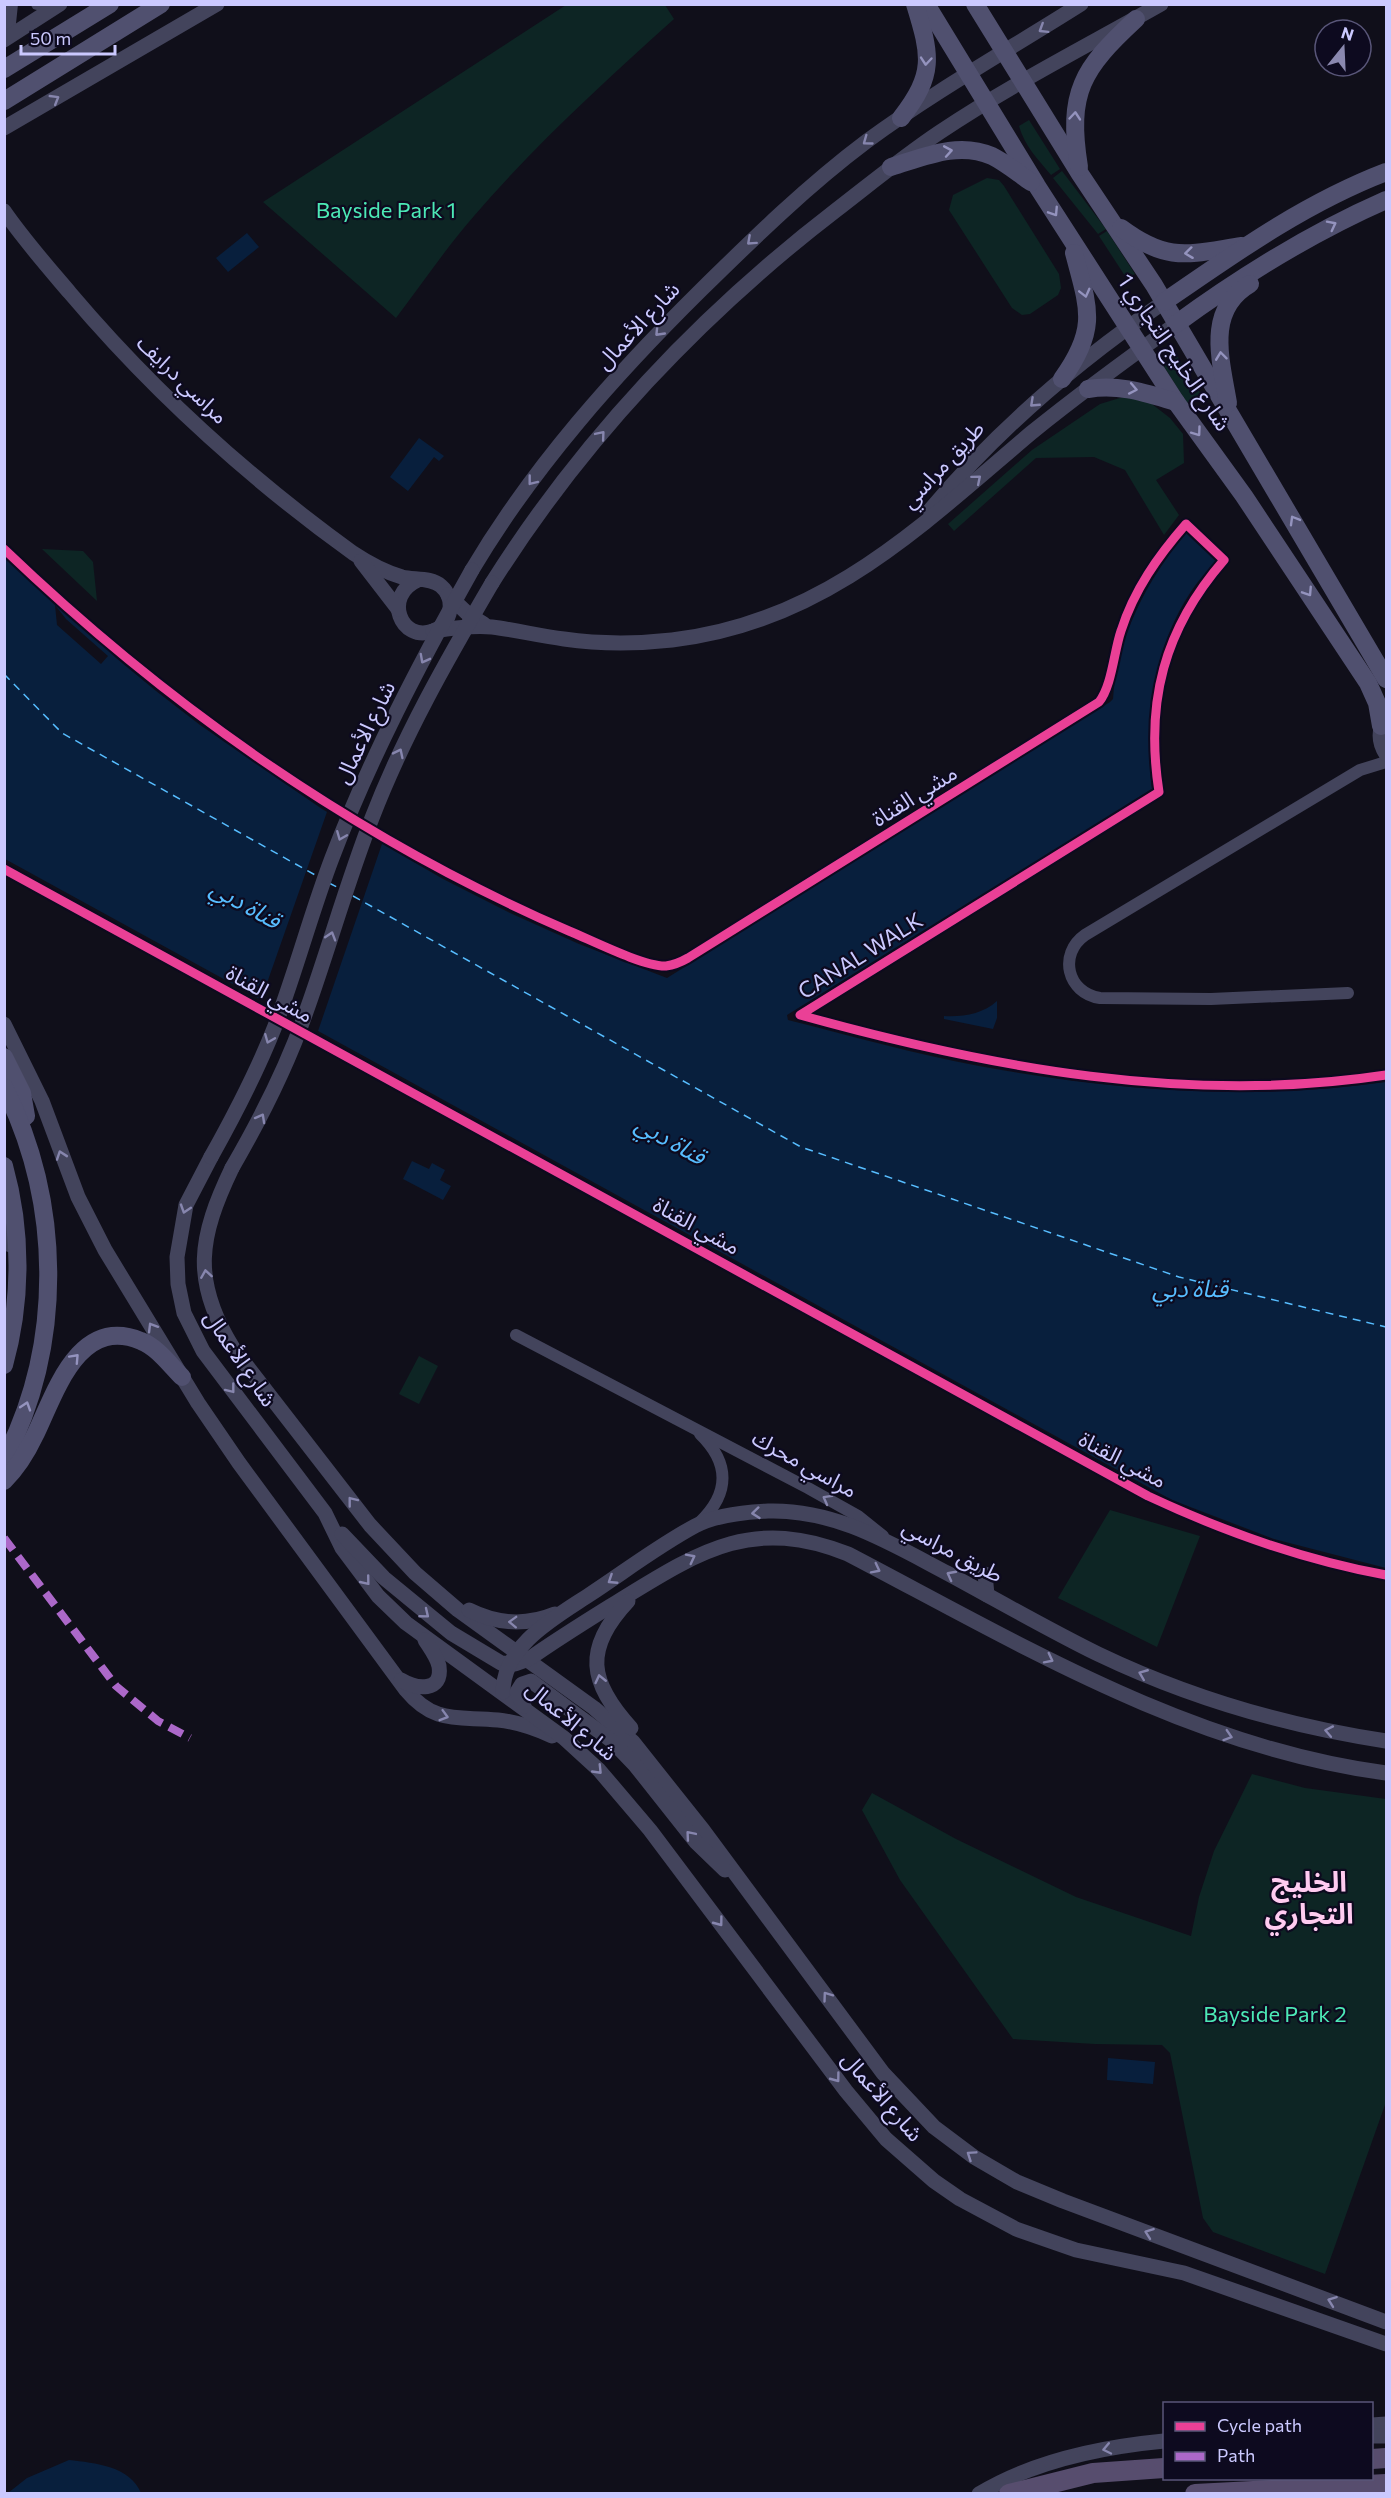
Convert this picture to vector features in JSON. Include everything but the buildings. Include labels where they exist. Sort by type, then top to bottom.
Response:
[{"type":"main road","points":[[4,69],[110,4]]},
{"type":"main road","points":[[901,118],[924,83],[927,53],[915,4]]},
{"type":"main road","name":"شارع الخليج التجاري 1","points":[[926,4],[1037,186],[1176,402],[1244,496],[1368,683],[1384,720]]},
{"type":"main road","name":"شارع الخليج التجاري 1","points":[[975,4],[1080,174],[1164,302],[1386,679]]},
{"type":"main road","points":[[4,100],[159,6]]},
{"type":"main road","points":[[1080,174],[1074,123],[1079,91],[1093,63],[1136,19]]},
{"type":"main road","points":[[891,167],[942,151],[963,149],[995,158],[1037,186]]},
{"type":"main road","name":"طريق مراسي","points":[[1164,302],[1246,245],[1312,206],[1386,172]]},
{"type":"main road","name":"طريق مراسي","points":[[1176,324],[1242,276],[1294,245],[1386,200]]},
{"type":"main road","points":[[1112,222],[1144,244],[1177,255],[1246,245]]},
{"type":"main road","points":[[1062,378],[1082,348],[1088,323],[1087,303],[1070,237]]},
{"type":"main road","points":[[1230,413],[1220,349],[1219,328],[1223,315],[1232,299],[1245,287],[1285,262],[1294,245]]},
{"type":"main road","points":[[1088,389],[1111,387],[1133,389],[1176,402]]},
{"type":"main road","points":[[4,1057],[24,1103],[25,1133]]},
{"type":"main road","points":[[4,1087],[25,1133],[42,1200],[48,1258],[46,1316],[36,1374],[18,1429],[4,1460]]},
{"type":"main road","points":[[4,1166],[14,1211],[17,1279],[15,1314],[4,1365]]},
{"type":"main road","points":[[4,1481],[19,1463],[35,1437],[64,1372],[79,1353],[89,1346],[113,1337],[128,1337],[142,1341],[154,1349],[182,1377]]},
{"type":"main road","points":[[1009,2493],[1093,2473],[1163,2468]]},
{"type":"main road","points":[[1195,2493],[1386,2484]]},
{"type":"street","points":[[4,34],[10,23],[12,4]]},
{"type":"street","points":[[37,4],[58,4]]},
{"type":"street","points":[[4,40],[58,4]]},
{"type":"street","points":[[4,128],[217,4]]},
{"type":"street","name":"شارع الأعمال","points":[[1081,4],[901,118],[848,156],[743,248],[648,343],[535,477],[489,541],[371,767],[332,859],[284,1002],[260,1062],[241,1104],[193,1190],[180,1229],[177,1257],[178,1284],[184,1313],[212,1364],[324,1513],[342,1548],[365,1581],[392,1610],[422,1635],[503,1692],[580,1752],[617,1790],[650,1830],[865,2116],[902,2154],[934,2181],[987,2215],[1046,2241],[1076,2250],[1184,2273],[1386,2344]]},
{"type":"street","name":"شارع الأعمال","points":[[1161,4],[939,132],[803,235],[669,358],[622,410],[531,523],[492,583],[442,668],[394,764],[341,905],[298,1036],[273,1095],[232,1168],[215,1204],[206,1235],[204,1264],[217,1321],[239,1357],[370,1525],[433,1590],[518,1658],[621,1730],[644,1755],[703,1830],[899,2092],[934,2127],[974,2157],[1040,2192],[1386,2322]]},
{"type":"street","name":"مراسي درايف","points":[[4,211],[83,309],[154,384],[240,464],[355,555],[385,571],[418,580]]},
{"type":"street","name":"طريق مراسي","points":[[915,528],[945,492],[1011,425],[1062,378],[1164,302]]},
{"type":"street","name":"طريق مراسي","points":[[915,528],[954,500],[1088,389],[1176,324]]},
{"type":"street","points":[[492,627],[468,614],[436,583],[418,580],[402,591],[398,609],[404,623],[410,628],[426,632],[492,627],[564,639],[618,643],[673,640],[726,630],[778,614],[827,591],[873,562],[915,528]]},
{"type":"street","name":"مراسي درايف","points":[[355,555],[398,609]]},
{"type":"street","points":[[433,631],[445,622],[448,616],[450,602],[448,595]]},
{"type":"street","points":[[1348,993],[1211,999],[1100,998],[1085,993],[1074,982],[1068,968],[1068,960],[1074,945],[1085,935],[1360,770],[1384,750],[1384,720]]},
{"type":"street","points":[[1360,770],[1386,762]]},
{"type":"street","points":[[4,1024],[42,1101],[68,1172],[92,1226],[182,1377],[238,1463],[406,1690],[421,1706],[441,1716],[463,1720],[500,1720],[521,1724],[548,1734],[580,1752]]},
{"type":"street","points":[[4,1219],[17,1279]]},
{"type":"street","name":"مراسي محرك","points":[[516,1335],[693,1426],[852,1513],[892,1544]]},
{"type":"street","name":"مراسي محرك","points":[[693,1426],[716,1452],[723,1477],[716,1503],[696,1526]]},
{"type":"street","name":"طريق مراسي","points":[[518,1658],[569,1608],[696,1526],[742,1514],[794,1512],[820,1515],[845,1522],[892,1544],[1096,1653],[1172,1686],[1282,1721],[1386,1741]]},
{"type":"street","points":[[324,1513],[363,1557],[405,1597],[451,1633],[494,1660],[518,1658],[687,1560],[721,1545],[757,1538],[785,1538],[813,1542],[848,1554],[1080,1676],[1155,1710],[1270,1749],[1386,1773]]},
{"type":"street","points":[[985,1574],[987,1595]]},
{"type":"street","points":[[640,1588],[612,1618],[606,1629],[597,1661],[599,1682],[608,1702],[658,1760],[703,1830]]},
{"type":"street","points":[[433,1590],[480,1615],[502,1621],[537,1620],[569,1608]]},
{"type":"street","points":[[400,1680],[412,1687],[424,1688],[430,1686],[438,1676],[438,1663],[422,1635]]},
{"type":"street","points":[[503,1692],[518,1658]]},
{"type":"street","points":[[530,1713],[520,1701],[517,1692],[522,1684],[531,1682],[612,1741],[635,1765],[696,1842],[748,1889]]},
{"type":"street","points":[[979,2493],[1021,2474],[1077,2455],[1119,2446],[1163,2441]]},
{"type":"green space","name":"Bayside Park 1","points":[[566,5],[665,5],[674,19],[571,114],[521,164],[474,216],[396,318],[263,202]]},
{"type":"green space","points":[[1029,120],[1060,169],[1051,175],[1032,152],[1019,126]]},
{"type":"green space","points":[[1062,171],[1106,229],[1098,234],[1053,178]]},
{"type":"green space","points":[[987,178],[999,180],[1004,186],[1059,274],[1061,288],[1058,295],[1030,314],[1022,315],[1012,308],[949,210],[953,195]]},
{"type":"green space","points":[[1107,231],[1135,274],[1127,279],[1099,236]]},
{"type":"green space","points":[[1177,356],[1201,394],[1187,403],[1163,365]]},
{"type":"green space","points":[[1123,397],[1148,401],[1170,418],[1183,434],[1184,463],[1156,480],[1179,515],[1164,535],[1125,470],[1094,457],[1036,458],[954,531],[948,524],[1032,450],[1100,404]]},
{"type":"green space","points":[[42,549],[83,551],[93,562],[97,601]]},
{"type":"green space","points":[[419,1356],[438,1366],[419,1404],[399,1394]]},
{"type":"green space","points":[[1110,1510],[1200,1536],[1157,1647],[1058,1598]]},
{"type":"green space","name":"Bayside Park 2","points":[[1252,1774],[1305,1788],[1386,1799],[1386,2102],[1325,2274],[1213,2232],[1203,2218],[1170,2053],[1162,2045],[1013,2039],[900,1880],[862,1810],[872,1793],[956,1839],[1076,1897],[1191,1936],[1199,1897],[1214,1851]]},
{"type":"water","points":[[247,233],[259,247],[228,272],[216,258]]},
{"type":"water","points":[[419,438],[444,456],[439,461],[434,457],[408,491],[390,477]]},
{"type":"water","name":"قناة دبي","points":[[1186,533],[1216,561],[1193,589],[1177,616],[1159,663],[1150,713],[1152,789],[787,1015],[788,1020],[931,1056],[1029,1075],[1080,1082],[1233,1092],[1335,1088],[1386,1082],[1386,1568],[1274,1539],[1172,1500],[5,859],[4,557],[59,608],[79,618],[115,657],[156,691],[200,725],[322,809],[443,879],[510,913],[579,944],[667,978],[1110,702],[1113,699],[1121,654],[1136,610],[1159,570]]},
{"type":"water","points":[[997,1001],[997,1018],[993,1029],[944,1019],[944,1016],[979,1012]]},
{"type":"water","points":[[412,1161],[429,1169],[432,1163],[445,1170],[440,1180],[451,1186],[443,1200],[403,1179]]},
{"type":"water","points":[[1108,2058],[1155,2062],[1153,2084],[1107,2080]]},
{"type":"water","points":[[69,2460],[120,2471],[136,2484],[141,2493],[8,2493],[27,2478]]},
{"type":"pier","points":[[55,605],[66,619],[108,656],[101,664],[57,625]]},
{"type":"pier","points":[[328,809],[383,841],[317,1034],[260,1003]]},
{"type":"ferry route","points":[[4,674],[62,733],[317,876]]},
{"type":"ferry route","points":[[329,883],[341,889]]},
{"type":"ferry route","points":[[353,896],[801,1147],[1179,1277],[1386,1327]]},
{"type":"marked path","points":[[4,1538],[116,1686],[158,1721],[190,1738]]},
{"type":"cycle path","name":"مشي القناة","points":[[4,549],[132,663],[270,765],[341,812],[491,895],[618,952],[645,962],[666,966],[688,958],[1099,702],[1107,687],[1121,631],[1133,601],[1157,561],[1186,524],[1224,560],[1203,586],[1187,613],[1173,640],[1164,668],[1155,727],[1155,759],[1159,792],[800,1015],[944,1051],[1090,1076],[1164,1083],[1238,1086],[1312,1083],[1386,1075]]},
{"type":"cycle path","name":"مشي القناة","points":[[4,869],[1148,1496],[1235,1533],[1295,1553],[1386,1575]]},
{"type":"district","name":"الخليج التجاري","points":[[1309,1897]]}]
